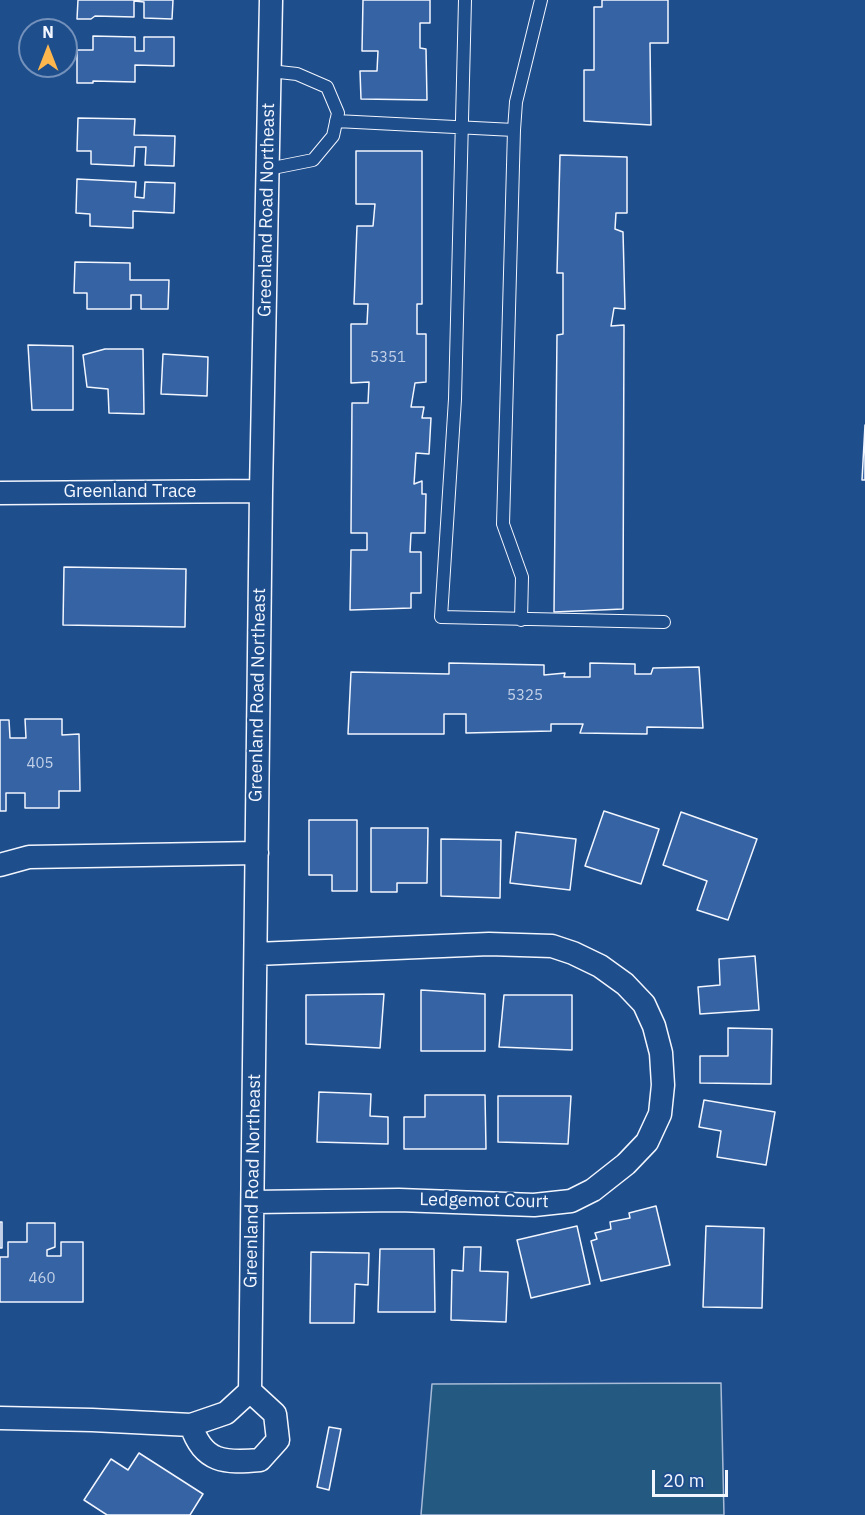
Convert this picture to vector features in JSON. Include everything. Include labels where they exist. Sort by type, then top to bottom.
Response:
[{"type":"street","name":"Greenland Road Northeast","points":[[250,1391],[261,491],[271,0]]},
{"type":"street","name":"Greenland Trace","points":[[0,494],[261,491]]},
{"type":"street","points":[[0,865],[29,858],[257,853]]},
{"type":"street","name":"Ledgemot Court","points":[[253,1202],[399,1200],[534,1205],[571,1201],[593,1190],[626,1164],[647,1142],[660,1114],[663,1085],[661,1053],[654,1026],[644,1004],[625,984],[600,966],[552,946],[489,944],[256,954]]},
{"type":"street","points":[[0,1418],[191,1425],[226,1413],[250,1391],[275,1414],[278,1440],[260,1460],[231,1462],[208,1454],[196,1440],[191,1425]]},
{"type":"lane","points":[[465,0],[455,399],[441,617],[664,622]]},
{"type":"lane","points":[[521,620],[522,577],[503,525],[514,130],[516,102],[541,0]]},
{"type":"lane","points":[[268,169],[313,160],[333,136],[338,113],[327,87],[297,74],[270,71]]},
{"type":"lane","points":[[336,121],[514,130]]},
{"type":"shaded area","points":[[721,1383],[724,1515],[421,1515],[432,1384]]},
{"type":"building","points":[[78,0],[173,0],[172,19],[144,18],[144,2],[134,1],[134,17],[77,18]]},
{"type":"building","points":[[363,0],[430,0],[430,23],[420,23],[420,48],[426,49],[427,100],[361,99],[360,71],[377,71],[378,51],[362,51]]},
{"type":"building","points":[[602,0],[668,0],[668,43],[650,43],[651,125],[584,121],[584,70],[594,70],[594,7],[602,7]]},
{"type":"building","points":[[93,36],[135,37],[135,51],[144,51],[144,37],[174,37],[174,66],[135,65],[135,82],[77,83],[78,50],[93,50]]},
{"type":"building","points":[[78,118],[135,119],[134,135],[175,136],[174,166],[145,165],[146,147],[135,147],[134,166],[91,164],[91,151],[77,151]]},
{"type":"building","points":[[356,151],[422,151],[422,304],[417,304],[417,334],[426,334],[426,382],[415,383],[411,407],[424,407],[422,418],[431,418],[429,454],[416,453],[414,484],[422,481],[422,494],[426,494],[425,533],[411,533],[410,552],[421,552],[421,593],[411,593],[411,608],[350,610],[351,550],[367,550],[367,533],[351,533],[352,403],[368,403],[369,382],[351,383],[351,324],[367,324],[368,304],[354,304],[357,226],[373,226],[375,204],[356,204]]},
{"type":"building","points":[[560,155],[627,157],[627,213],[616,213],[615,229],[623,232],[625,309],[614,308],[611,326],[624,325],[623,609],[554,612],[557,335],[563,334],[563,273],[557,273]]},
{"type":"building","points":[[77,179],[136,182],[135,197],[144,198],[145,182],[175,183],[174,213],[133,211],[133,228],[90,226],[90,214],[76,213]]},
{"type":"building","points":[[75,262],[130,263],[130,280],[169,280],[168,309],[141,309],[141,295],[131,295],[131,309],[87,309],[87,293],[74,293]]},
{"type":"building","points":[[28,345],[73,346],[73,410],[32,410]]},
{"type":"building","points":[[105,349],[143,349],[144,414],[109,413],[108,389],[87,387],[83,355]]},
{"type":"building","points":[[163,354],[208,357],[207,396],[161,394]]},
{"type":"building","points":[[865,425],[865,480],[862,480]]},
{"type":"building","points":[[64,567],[186,569],[185,627],[63,625]]},
{"type":"building","points":[[449,663],[544,665],[544,675],[565,673],[564,677],[590,677],[590,663],[635,664],[635,674],[651,674],[653,668],[699,667],[703,728],[647,727],[647,734],[580,733],[583,724],[551,724],[551,731],[466,733],[466,714],[444,714],[444,734],[348,734],[351,672],[449,674]]},
{"type":"building","points":[[25,719],[62,719],[62,735],[79,734],[80,791],[59,791],[59,808],[25,808],[25,793],[6,793],[6,811],[0,811],[0,720],[9,720],[10,738],[26,738]]},
{"type":"building","points":[[604,811],[659,829],[641,884],[585,866]]},
{"type":"building","points":[[681,812],[757,839],[728,920],[697,910],[707,881],[663,865]]},
{"type":"building","points":[[309,820],[357,820],[357,891],[332,891],[332,875],[309,875]]},
{"type":"building","points":[[371,828],[428,828],[427,883],[397,883],[397,892],[371,892]]},
{"type":"building","points":[[516,832],[576,839],[570,890],[510,883]]},
{"type":"building","points":[[441,839],[501,840],[500,898],[441,896]]},
{"type":"building","points":[[755,956],[759,1010],[700,1014],[698,987],[720,985],[719,959]]},
{"type":"building","points":[[421,990],[485,994],[485,1051],[421,1051]]},
{"type":"building","points":[[384,994],[380,1048],[306,1044],[306,995]]},
{"type":"building","points":[[504,995],[572,995],[572,1050],[499,1047]]},
{"type":"building","points":[[728,1028],[772,1029],[771,1084],[700,1083],[700,1056],[728,1056]]},
{"type":"building","points":[[319,1092],[371,1094],[370,1116],[388,1117],[388,1144],[317,1142]]},
{"type":"building","points":[[425,1095],[485,1095],[486,1149],[404,1149],[404,1117],[425,1117]]},
{"type":"building","points":[[498,1096],[571,1096],[568,1144],[498,1142]]},
{"type":"building","points":[[704,1100],[775,1112],[766,1165],[717,1157],[721,1131],[699,1127]]},
{"type":"building","points":[[656,1206],[670,1265],[601,1281],[591,1241],[597,1239],[595,1233],[611,1229],[610,1222],[630,1218],[629,1213]]},
{"type":"building","points":[[0,1222],[2,1222],[2,1248],[0,1248]]},
{"type":"building","points":[[27,1223],[55,1223],[55,1247],[47,1250],[47,1256],[61,1256],[61,1242],[83,1242],[83,1302],[0,1302],[0,1257],[8,1257],[8,1242],[27,1242]]},
{"type":"building","points":[[577,1226],[590,1284],[531,1298],[517,1240]]},
{"type":"building","points":[[706,1226],[764,1228],[762,1308],[703,1307]]},
{"type":"building","points":[[464,1247],[481,1247],[480,1271],[508,1272],[506,1322],[451,1320],[452,1270],[463,1271]]},
{"type":"building","points":[[380,1249],[434,1249],[435,1312],[378,1312]]},
{"type":"building","points":[[311,1252],[369,1253],[368,1285],[355,1284],[354,1323],[310,1323]]},
{"type":"building","points":[[329,1427],[341,1429],[329,1490],[317,1487]]},
{"type":"building","points":[[139,1453],[203,1494],[190,1515],[107,1515],[84,1500],[111,1459],[128,1470]]}]
